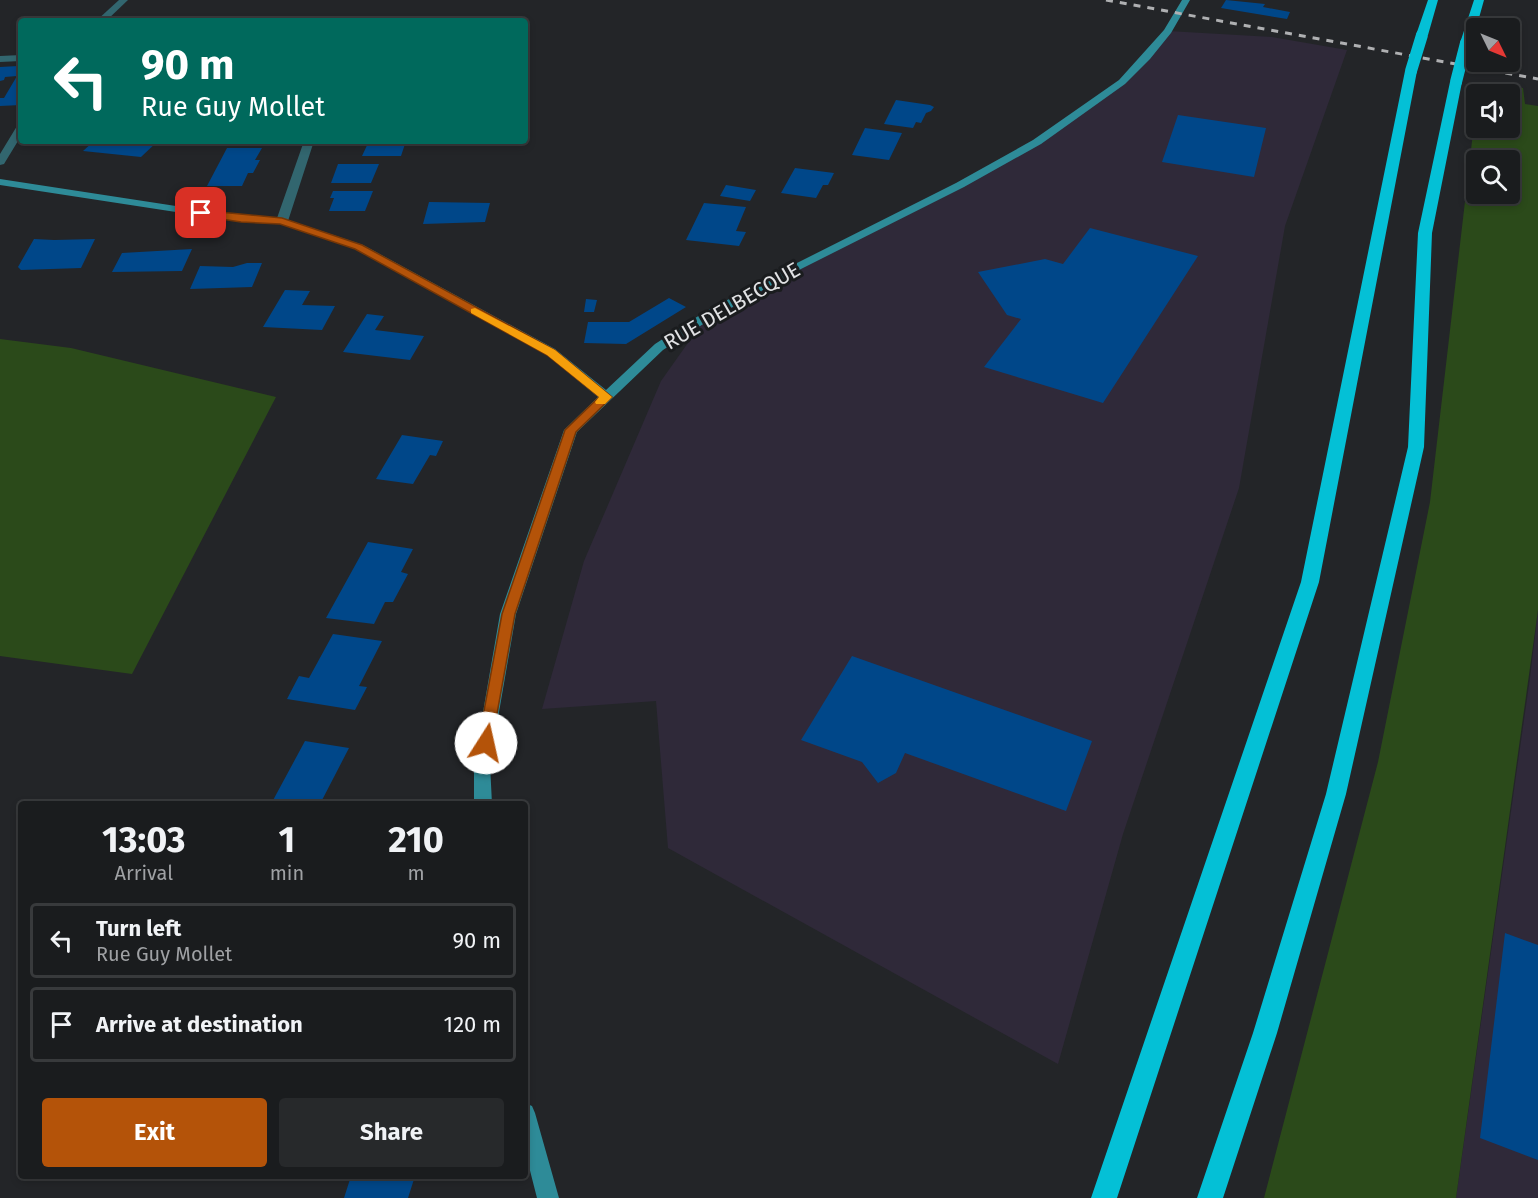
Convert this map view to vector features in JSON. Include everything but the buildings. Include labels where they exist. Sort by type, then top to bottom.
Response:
[{"type":"highway","points":[[1104,1198],[1310,582],[1411,71],[1434,0]]},
{"type":"highway","points":[[1210,1198],[1265,1033],[1336,794],[1416,447],[1425,233],[1456,82],[1479,0]]},
{"type":"street","points":[[105,18],[124,0]]},
{"type":"street","name":"RUE DELBECQUE","points":[[483,801],[482,764],[508,614],[571,430],[659,347],[707,316],[795,268],[960,185],[1037,142],[1122,82],[1147,57],[1168,31],[1186,0]]},
{"type":"street","points":[[0,59],[18,58]]},
{"type":"street","points":[[0,162],[18,133]]},
{"type":"street","points":[[282,221],[308,144]]},
{"type":"street","points":[[0,182],[241,219],[282,221],[359,247],[551,352],[606,397]]},
{"type":"street","points":[[528,1124],[548,1198]]},
{"type":"shaded area","points":[[1168,31],[1272,37],[1347,50],[1285,226],[1239,488],[1123,834],[1058,1064],[668,848],[656,701],[542,709],[584,561],[661,381],[707,316],[1037,142],[1122,82]]},
{"type":"shaded area","points":[[1538,610],[1538,1198],[1456,1198],[1530,678]]},
{"type":"green space","points":[[1520,88],[1523,88],[1525,104],[1538,106],[1538,610],[1456,1198],[1264,1198],[1378,762],[1430,502],[1466,193],[1466,204],[1520,204],[1520,150],[1471,150],[1472,138],[1520,138]]},
{"type":"green space","points":[[0,339],[71,348],[276,397],[132,674],[0,656]]},
{"type":"railway","points":[[1106,0],[1538,79]]},
{"type":"slow traffic","points":[[475,311],[551,352],[606,397],[601,402]]},
{"type":"route","points":[[201,213],[241,219],[282,221],[359,247],[551,352],[606,397],[571,430],[508,614],[486,743]]}]
